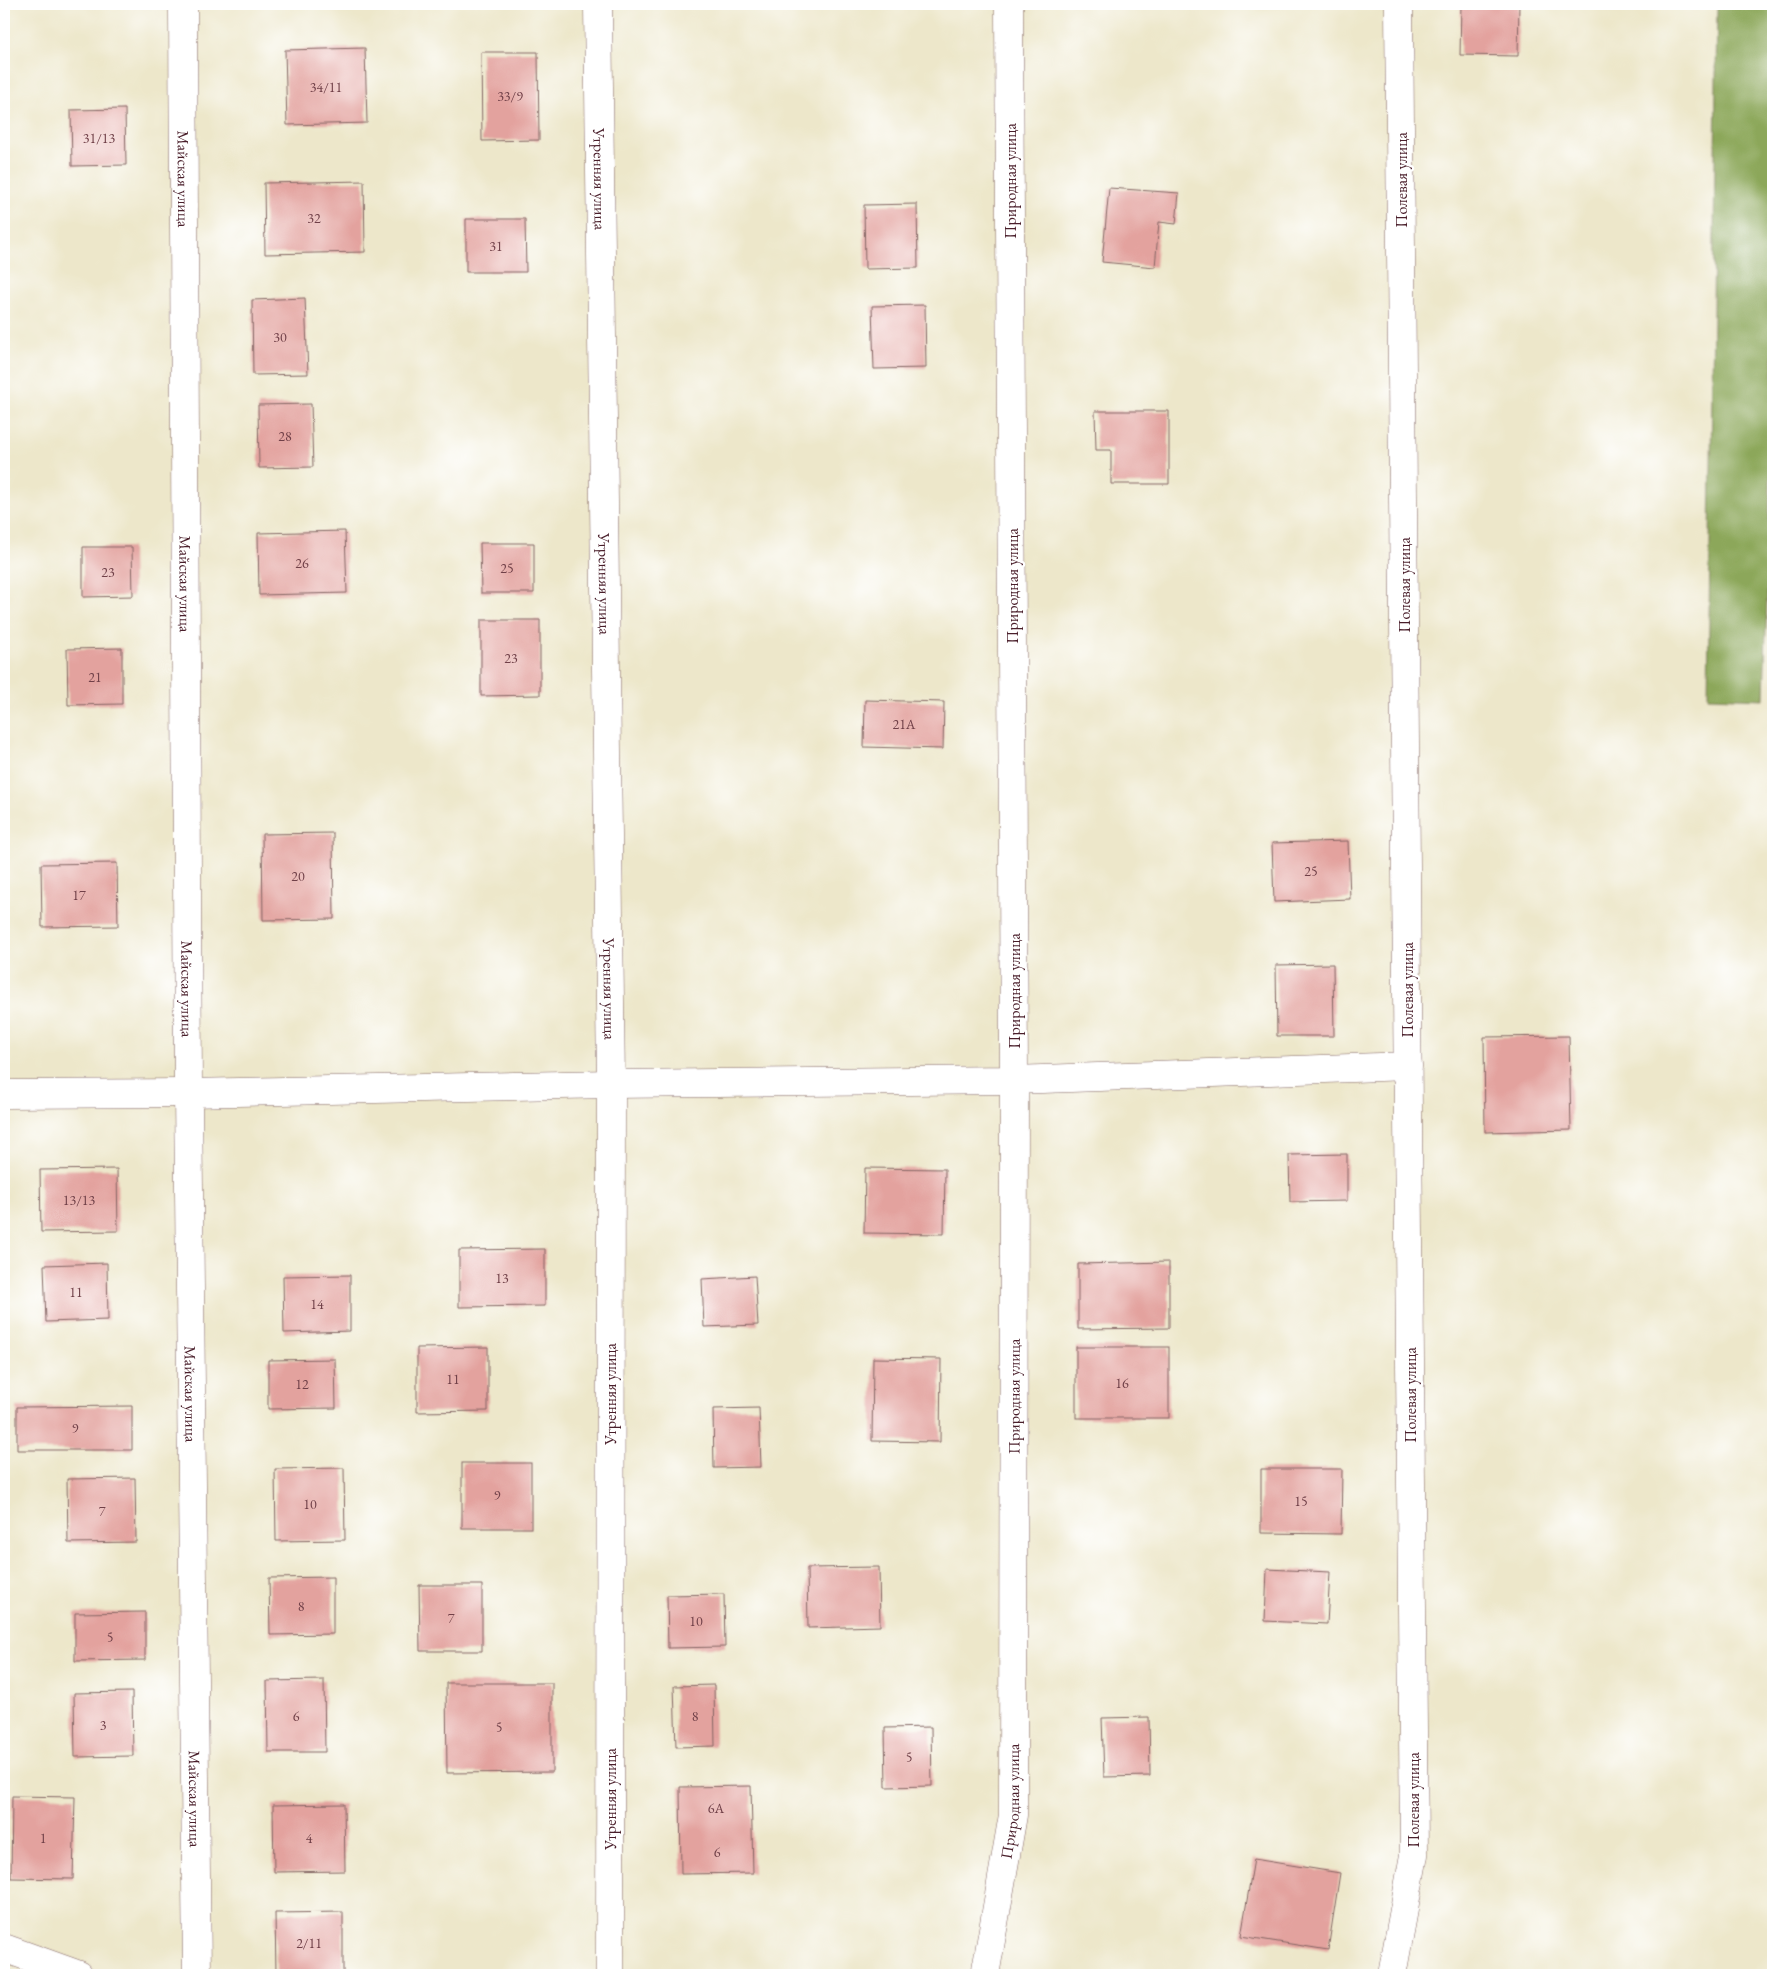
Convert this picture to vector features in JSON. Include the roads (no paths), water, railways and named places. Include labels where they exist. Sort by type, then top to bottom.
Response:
[{"type":"street","name":"Майская улица","points":[[183,4],[188,1093],[196,1975]]},
{"type":"street","name":"Утренняя улица","points":[[598,4],[611,1084],[610,1975]]},
{"type":"street","name":"Природная улица","points":[[985,1975],[1013,1816],[1014,1080],[1009,4]]},
{"type":"street","name":"Полевая улица","points":[[1392,1975],[1414,1855],[1399,4]]},
{"type":"street","points":[[4,1094],[188,1093],[611,1084],[1014,1080],[1408,1066]]},
{"type":"street","points":[[4,1948],[79,1975]]}]
